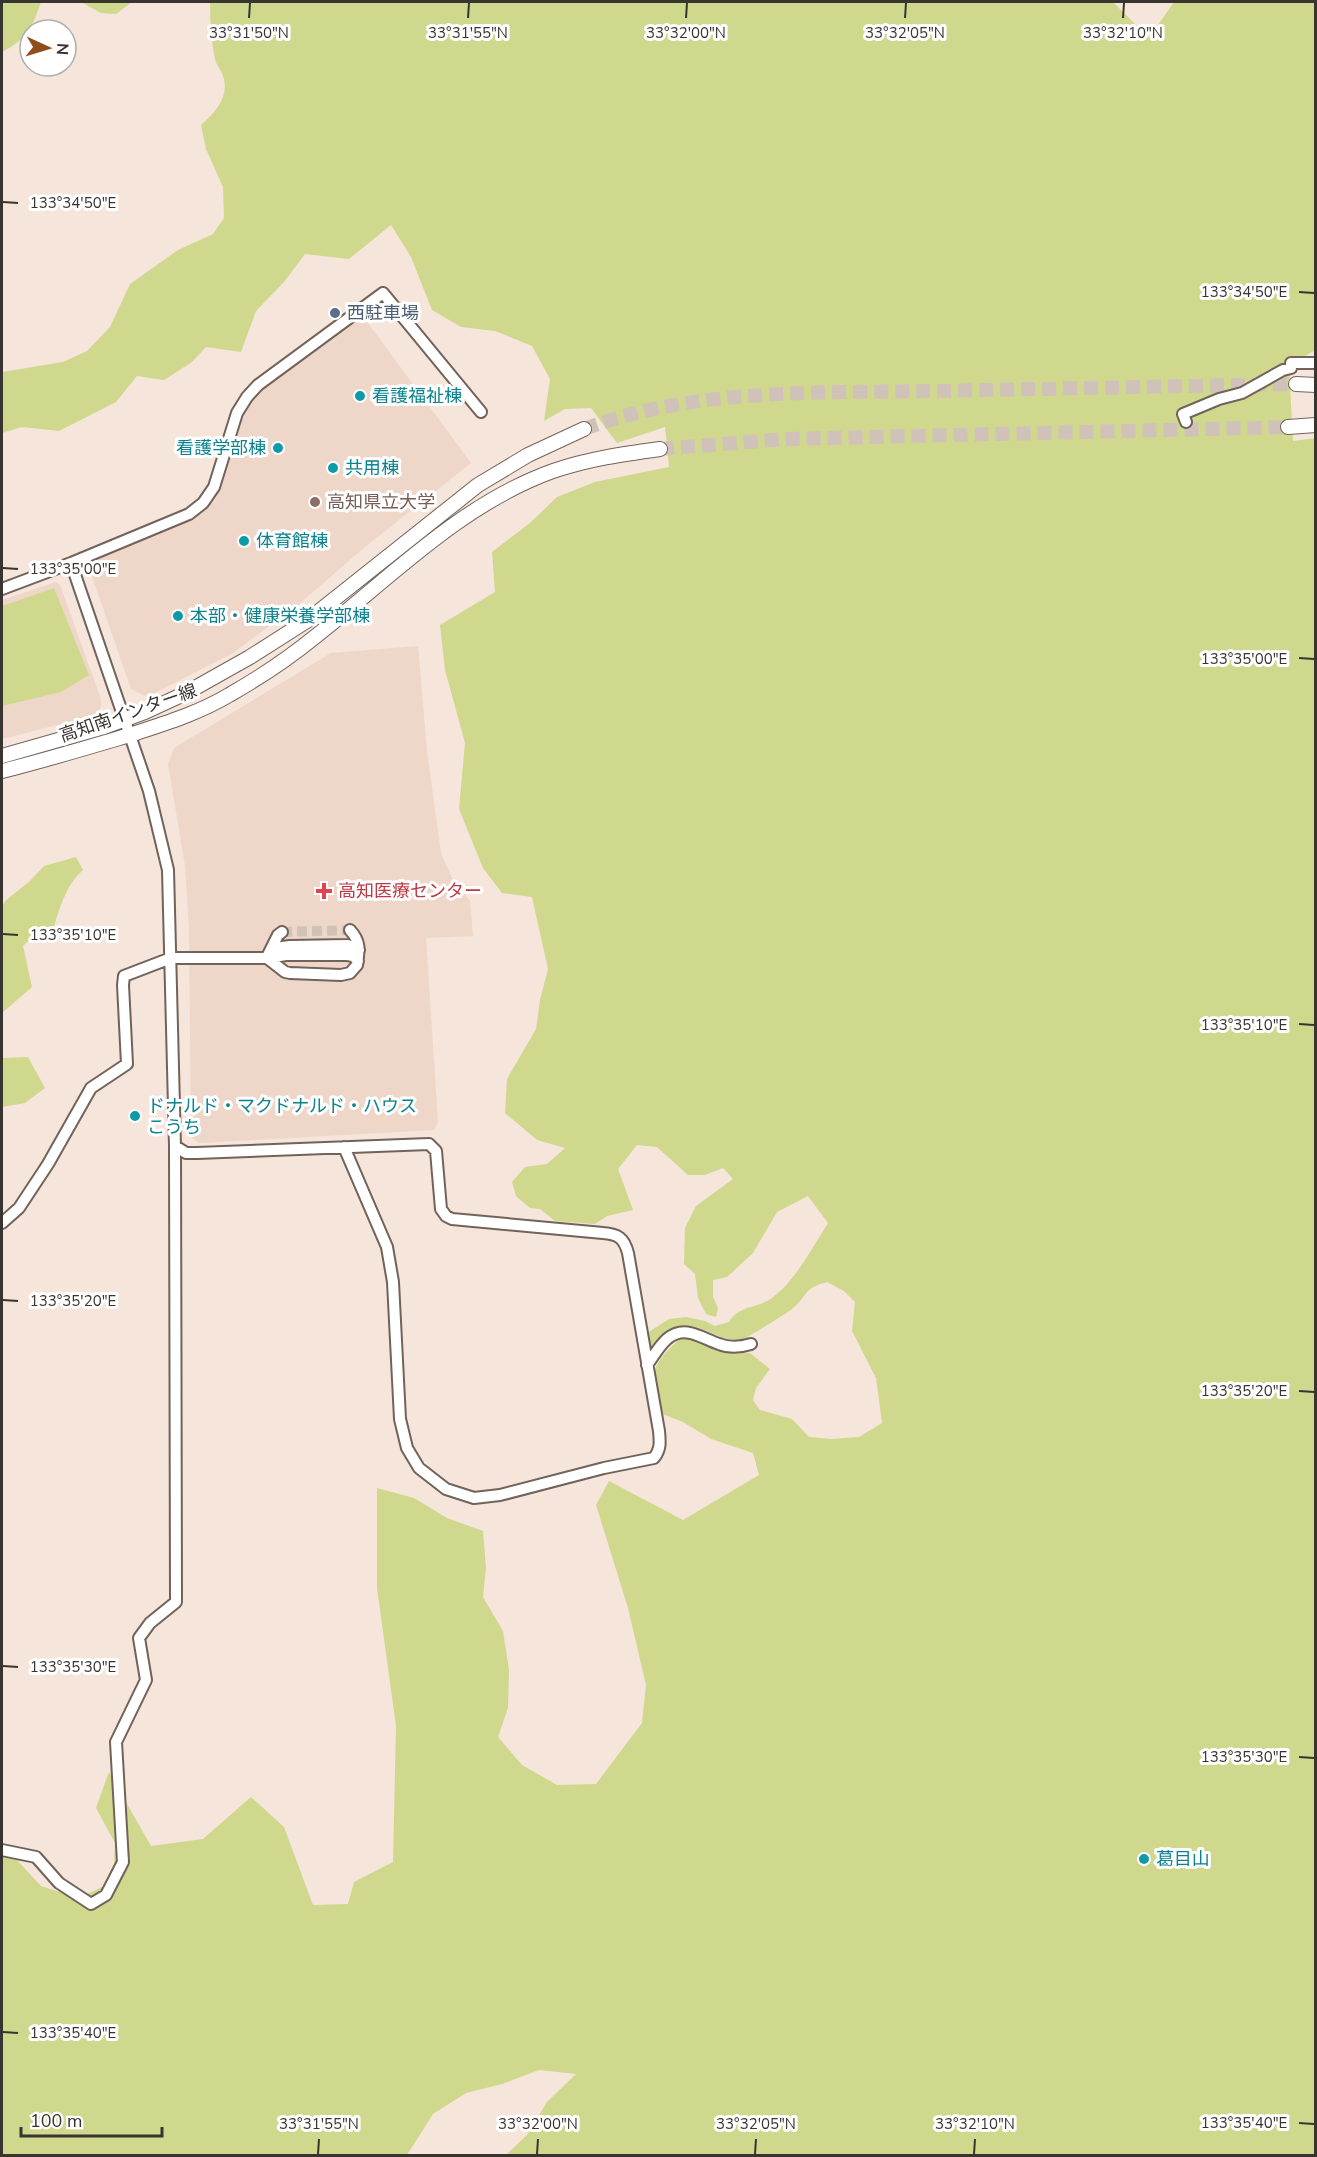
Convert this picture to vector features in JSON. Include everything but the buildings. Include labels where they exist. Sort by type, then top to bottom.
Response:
[{"type":"main road","points":[[1296,384],[1316,385]]},
{"type":"main road","points":[[1288,427],[1316,425]]},
{"type":"main road","name":"高知南インター線","points":[[2,756],[104,727],[145,712],[186,693],[250,657],[308,620],[478,485],[528,455],[584,429]]},
{"type":"main road","name":"高知南インター線","points":[[2,771],[109,742],[197,712],[261,675],[316,636],[434,539],[487,504],[554,471],[600,457],[660,449]]},
{"type":"street","points":[[2,589],[72,563],[189,514],[203,503],[214,487],[237,413],[247,397],[258,385],[383,294],[481,412]]},
{"type":"street","points":[[1186,422],[1183,414],[1219,399],[1242,393],[1283,370],[1291,368],[1291,363],[1316,363]]},
{"type":"street","points":[[2,1850],[36,1857],[59,1882],[91,1904],[106,1895],[123,1862],[116,1742],[146,1680],[139,1638],[150,1623],[176,1602],[175,1146],[170,898],[167,862],[152,802],[72,563]]},
{"type":"street","points":[[267,958],[285,972],[341,975],[350,973],[357,965],[358,956],[357,938],[350,930]]},
{"type":"street","points":[[267,958],[278,935],[282,932]]},
{"type":"street","points":[[2,1223],[19,1208],[48,1164],[91,1088],[127,1064],[124,976],[171,958],[267,958],[282,947],[290,945],[348,945],[358,956]]},
{"type":"street","points":[[175,1146],[186,1153],[197,1154],[344,1147],[424,1144],[433,1147],[437,1158],[441,1209],[452,1219],[614,1234],[621,1237],[628,1253],[660,1444],[654,1458],[604,1468],[500,1495],[474,1498],[446,1489],[419,1468],[402,1435],[393,1282],[387,1247],[344,1147]]},
{"type":"street","points":[[647,1365],[665,1341],[674,1334],[684,1332],[700,1335],[720,1345],[740,1347],[751,1344]]},
{"type":"shaded area","name":"高知県立大学","points":[[362,315],[471,463],[365,547],[299,604],[233,653],[147,697],[131,689],[87,562],[189,520],[204,508],[214,497],[220,485],[242,413],[254,395]]},
{"type":"shaded area","points":[[56,582],[60,585],[101,699],[101,707],[96,715],[2,739],[2,600]]},
{"type":"shaded area","name":"高知医療センター","points":[[418,646],[427,751],[441,853],[453,880],[470,901],[473,936],[426,938],[438,1122],[434,1130],[199,1143],[191,1137],[189,927],[185,866],[168,764],[174,748],[331,653]]},
{"type":"green space","points":[[2,2],[41,2],[35,18],[18,18],[18,41],[2,52]]},
{"type":"green space","points":[[81,2],[132,2],[116,14],[101,13]]},
{"type":"green space","points":[[210,2],[1113,2],[1149,38],[1174,2],[1315,2],[1315,350],[1289,366],[1293,441],[1316,438],[1315,2155],[506,2155],[527,2135],[547,2102],[576,2074],[539,2070],[502,2084],[466,2093],[433,2114],[407,2155],[2,2155],[2,1856],[15,1858],[41,1886],[78,1898],[113,1882],[115,1843],[96,1808],[109,1772],[151,1846],[203,1839],[251,1797],[284,1827],[313,1905],[348,1904],[354,1882],[393,1862],[396,1726],[377,1588],[377,1488],[414,1498],[447,1518],[483,1531],[486,1568],[483,1597],[503,1631],[509,1670],[508,1708],[498,1737],[522,1765],[557,1785],[596,1784],[642,1723],[646,1685],[628,1608],[596,1505],[609,1481],[683,1520],[759,1475],[753,1453],[711,1439],[683,1422],[660,1413],[654,1380],[662,1357],[680,1339],[698,1339],[717,1351],[750,1353],[770,1369],[756,1388],[753,1400],[760,1410],[792,1419],[809,1437],[831,1439],[859,1437],[882,1423],[876,1378],[852,1331],[855,1302],[844,1291],[827,1282],[814,1287],[792,1309],[745,1338],[727,1339],[701,1329],[684,1326],[668,1333],[651,1351],[647,1333],[669,1319],[686,1317],[705,1321],[715,1326],[729,1322],[744,1309],[766,1301],[781,1291],[803,1263],[828,1223],[808,1196],[777,1212],[753,1253],[727,1277],[713,1280],[713,1297],[718,1308],[716,1317],[706,1314],[698,1298],[695,1274],[684,1264],[685,1228],[696,1206],[733,1179],[723,1168],[705,1175],[688,1175],[657,1147],[637,1145],[618,1169],[633,1210],[607,1216],[595,1224],[555,1221],[540,1209],[530,1208],[516,1196],[512,1182],[525,1167],[547,1164],[565,1148],[537,1140],[505,1113],[507,1079],[536,1029],[548,969],[532,897],[502,893],[483,868],[459,809],[465,743],[445,670],[440,625],[495,592],[492,552],[530,523],[557,497],[595,482],[669,467],[665,427],[617,443],[591,408],[565,409],[544,421],[550,379],[532,346],[495,331],[461,327],[432,310],[411,257],[391,225],[349,259],[305,254],[284,282],[256,311],[241,352],[206,347],[192,362],[164,380],[137,376],[116,402],[59,431],[22,427],[2,433],[2,372],[63,362],[87,351],[110,327],[130,284],[178,250],[213,234],[224,218],[223,187],[206,149],[201,125],[212,115],[225,90],[223,76],[214,52]]},
{"type":"green space","points":[[54,588],[89,675],[61,692],[2,706],[2,606]]},
{"type":"green space","points":[[76,857],[83,870],[68,890],[53,931],[34,935],[23,946],[32,987],[2,1013],[2,907],[5,901],[30,881],[44,866]]},
{"type":"green space","points":[[28,1057],[45,1088],[25,1103],[2,1107],[2,1058]]},
{"type":"tunnel","points":[[584,429],[668,406],[756,395],[1296,384]]},
{"type":"tunnel","points":[[660,449],[785,439],[1288,427]]},
{"type":"tunnel","points":[[282,932],[350,930]]},
{"type":"place","name":"西駐車場","points":[[335,313]]},
{"type":"place","name":"看護福祉棟","points":[[360,396]]},
{"type":"place","name":"看護学部棟","points":[[278,448]]},
{"type":"place","name":"共用棟","points":[[333,468]]},
{"type":"place","name":"高知県立大学","points":[[315,502]]},
{"type":"place","name":"体育館棟","points":[[244,541]]},
{"type":"place","name":"本部・健康栄養学部棟","points":[[178,616]]},
{"type":"place","name":"高知医療センター","points":[[324,891]]},
{"type":"place","name":"ドナルド・マクドナルド・ハウス こうち","points":[[135,1116]]},
{"type":"place","name":"葛目山","points":[[1144,1859]]}]
